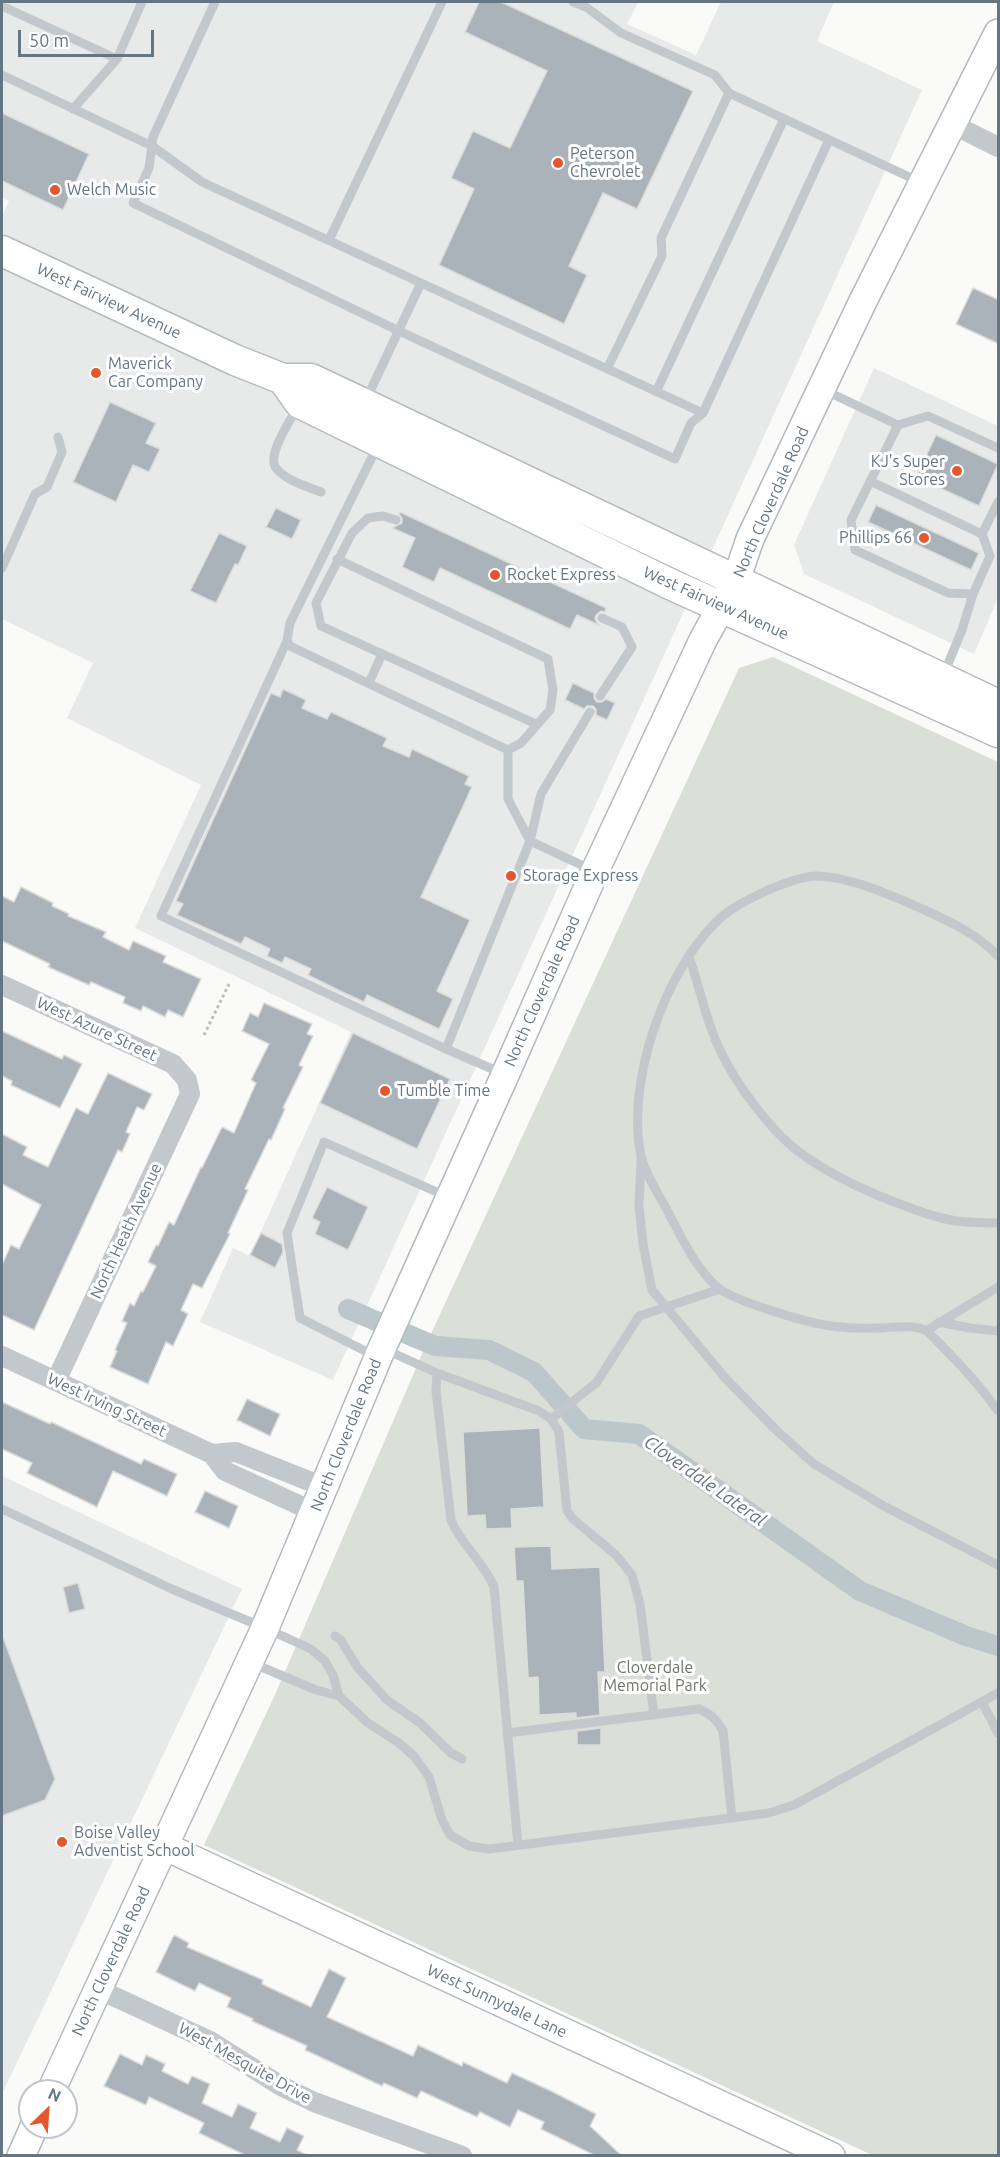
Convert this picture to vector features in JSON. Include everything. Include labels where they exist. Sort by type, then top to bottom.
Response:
[{"type":"main road","name":"North Cloverdale Road","points":[[57,2079],[250,1662],[380,1353],[506,1075],[595,871],[721,606],[736,580],[750,539],[821,388],[921,183],[999,33]]},
{"type":"main road","name":"West Fairview Avenue","points":[[2,251],[235,360],[283,379],[311,379],[999,705]]},
{"type":"main road","name":"West Fairview Avenue","points":[[283,379],[300,403],[379,442],[670,584],[999,732]]},
{"type":"main road","name":"West Sunnydale Lane","points":[[164,1846],[831,2156]]},
{"type":"main road","points":[[21,2156],[29,2139]]},
{"type":"street","points":[[952,124],[999,147]]},
{"type":"street","name":"West Azure Street","points":[[2,985],[173,1064],[187,1080]]},
{"type":"street","name":"North Heath Avenue","points":[[56,1381],[189,1094],[187,1080]]},
{"type":"street","name":"West Irving Street","points":[[2,1356],[212,1454],[225,1471],[314,1512]]},
{"type":"street","name":"West Irving Street","points":[[212,1454],[236,1452],[324,1487]]},
{"type":"street","name":"West Mesquite Drive","points":[[98,1989],[210,2041],[281,2086],[314,2102],[462,2156]]},
{"type":"lane","points":[[73,109],[117,58],[142,2]]},
{"type":"lane","points":[[215,2],[153,137],[149,168],[133,203],[399,331],[675,459],[691,423],[703,413],[829,140]]},
{"type":"lane","points":[[329,240],[442,2]]},
{"type":"lane","points":[[573,2],[586,7],[621,33],[715,75],[729,93],[921,183]]},
{"type":"lane","points":[[4,7],[117,58]]},
{"type":"lane","points":[[2,75],[152,146],[202,182],[703,413]]},
{"type":"lane","points":[[607,369],[662,256],[661,238],[729,93]]},
{"type":"lane","points":[[656,392],[784,119]]},
{"type":"lane","points":[[364,404],[421,283]]},
{"type":"lane","points":[[821,388],[898,424],[928,416],[999,448]]},
{"type":"lane","points":[[300,403],[273,456],[274,466],[285,476],[321,492]]},
{"type":"lane","points":[[898,424],[851,520],[855,550],[948,593],[973,594]]},
{"type":"lane","points":[[2,568],[35,494],[47,487],[62,452],[58,437]]},
{"type":"lane","points":[[379,442],[290,623],[287,641],[161,916],[506,1075]]},
{"type":"lane","points":[[870,481],[982,534],[990,556],[942,677]]},
{"type":"lane","points":[[982,534],[999,502]]},
{"type":"lane","points":[[396,520],[383,516],[368,518],[351,533],[316,603],[321,626],[536,724]]},
{"type":"lane","points":[[337,559],[548,659],[553,690],[550,710],[521,742],[508,750]]},
{"type":"lane","points":[[600,696],[632,647],[622,627],[602,618]]},
{"type":"lane","points":[[287,641],[290,646],[508,750]]},
{"type":"lane","points":[[369,683],[382,654]]},
{"type":"lane","points":[[446,1049],[530,841],[541,794],[590,712]]},
{"type":"lane","points":[[508,750],[508,799],[530,841],[595,871]]},
{"type":"lane","points":[[999,956],[991,948],[953,923],[898,898],[852,882],[818,876],[784,884],[743,901],[715,923],[689,957],[669,989],[643,1072],[638,1115],[641,1158],[639,1206],[643,1244],[652,1290],[726,1379],[776,1430],[814,1464],[882,1505],[999,1565]]},
{"type":"lane","points":[[689,957],[719,1048],[734,1075],[769,1122],[801,1154],[832,1174],[915,1210],[957,1221],[999,1223]]},
{"type":"lane","points":[[450,1198],[324,1142],[287,1233],[300,1318],[380,1353],[539,1412],[551,1419],[559,1432],[567,1510],[573,1519],[616,1555],[632,1575],[640,1604],[654,1715]]},
{"type":"lane","points":[[641,1158],[679,1232],[706,1276],[720,1289],[790,1316],[830,1326],[914,1327],[926,1330],[965,1370],[999,1411]]},
{"type":"lane","points":[[926,1330],[999,1287]]},
{"type":"lane","points":[[551,1419],[597,1382],[639,1316],[720,1289]]},
{"type":"lane","points":[[939,1322],[999,1331]]},
{"type":"lane","points":[[437,1373],[436,1391],[451,1520],[460,1537],[489,1574],[494,1587],[518,1845]]},
{"type":"lane","points":[[2,1509],[174,1590],[311,1649],[325,1660],[333,1675],[339,1696]]},
{"type":"lane","points":[[335,1636],[340,1639],[370,1683],[387,1701],[420,1723],[451,1753],[462,1759]]},
{"type":"lane","points":[[250,1662],[316,1690],[339,1696],[368,1723],[399,1743],[414,1756],[429,1777],[442,1820],[450,1835],[468,1846],[489,1849],[769,1813],[794,1805],[999,1693]]},
{"type":"lane","points":[[982,1702],[999,1733]]},
{"type":"lane","points":[[507,1733],[699,1709],[709,1713],[723,1731],[732,1818]]},
{"type":"path","points":[[204,1035],[229,984]]},
{"type":"shaded area","points":[[2,2],[638,2],[627,24],[696,55],[721,2],[834,2],[817,41],[922,90],[333,1380],[200,1322],[233,1248],[250,1256],[351,1032],[135,928],[201,785],[67,718],[93,663],[2,619],[2,217],[9,201],[2,197]]},
{"type":"shaded area","points":[[874,368],[998,426],[998,598],[974,654],[804,574],[794,545]]},
{"type":"shaded area","name":"Boise Valley Adventist School","points":[[2,1476],[242,1589],[2,2094]]},
{"type":"green space","name":"Cloverdale Memorial Park","points":[[773,657],[998,762],[998,2155],[872,2155],[204,1845],[274,1697],[429,1338],[739,668]]},
{"type":"building","name":"Peterson Chevrolet","points":[[479,2],[501,2],[693,91],[637,209],[603,193],[569,266],[587,275],[564,324],[439,265],[474,189],[451,178],[473,131],[510,148],[547,71],[465,32]]},
{"type":"building","points":[[2,113],[89,154],[63,210],[2,181]]},
{"type":"building","points":[[973,288],[999,300],[999,344],[956,324]]},
{"type":"building","points":[[110,402],[156,423],[146,443],[160,449],[149,472],[133,465],[116,502],[73,482]]},
{"type":"building","name":"KJ's Super Stores","points":[[936,435],[998,464],[979,506],[916,477]]},
{"type":"building","name":"Phillips 66","points":[[876,505],[979,553],[971,570],[868,522]]},
{"type":"building","points":[[276,508],[301,520],[292,539],[266,527]]},
{"type":"building","name":"Rocket Express","points":[[400,512],[606,608],[605,612],[601,611],[596,615],[595,619],[599,625],[577,615],[570,629],[440,568],[434,582],[402,567],[415,538],[392,528],[402,523]]},
{"type":"building","points":[[219,533],[247,546],[238,565],[235,564],[216,603],[190,591]]},
{"type":"building","points":[[573,683],[594,693],[597,702],[606,699],[615,703],[607,720],[596,715],[596,709],[593,706],[587,706],[584,709],[565,700]]},
{"type":"building","points":[[283,689],[306,700],[302,708],[327,719],[331,712],[387,738],[383,746],[409,757],[412,749],[469,776],[465,784],[472,787],[421,897],[470,920],[437,991],[453,999],[439,1029],[367,995],[364,1002],[340,991],[308,975],[311,969],[285,957],[282,963],[267,956],[270,949],[245,937],[241,944],[177,915],[183,904],[176,901],[271,693],[280,697]]},
{"type":"building","points":[[21,887],[53,903],[52,906],[69,914],[68,916],[106,932],[103,937],[129,950],[133,941],[166,956],[163,962],[201,979],[183,1017],[168,1010],[165,1017],[143,1006],[141,1011],[123,1003],[125,997],[91,982],[89,985],[48,967],[50,964],[2,941],[2,896],[14,902]]},
{"type":"building","points":[[264,1003],[312,1024],[307,1034],[313,1036],[299,1065],[303,1067],[283,1108],[285,1109],[245,1189],[248,1190],[228,1233],[230,1234],[202,1288],[193,1284],[181,1310],[188,1314],[173,1346],[166,1342],[148,1384],[110,1367],[127,1323],[122,1321],[130,1303],[134,1306],[141,1291],[143,1292],[156,1266],[148,1262],[156,1245],[158,1246],[169,1222],[174,1225],[222,1127],[234,1133],[256,1083],[251,1080],[269,1044],[242,1031],[250,1013],[258,1017]]},
{"type":"building","points":[[2,1031],[62,1059],[64,1055],[82,1064],[60,1108],[11,1085],[12,1081],[2,1076]]},
{"type":"building","name":"Tumble Time","points":[[353,1033],[450,1079],[417,1149],[320,1103]]},
{"type":"building","points":[[108,1073],[152,1094],[144,1110],[137,1107],[126,1132],[130,1134],[122,1152],[118,1150],[34,1330],[2,1315],[2,1265],[11,1245],[19,1249],[41,1205],[2,1184],[2,1134],[27,1147],[23,1155],[48,1167],[76,1108],[88,1114]]},
{"type":"building","points":[[327,1187],[368,1207],[348,1250],[315,1234],[320,1222],[312,1218]]},
{"type":"building","points":[[261,1233],[282,1244],[283,1252],[275,1268],[250,1255]]},
{"type":"building","points":[[247,1399],[280,1414],[270,1436],[237,1420]]},
{"type":"building","points":[[2,1402],[141,1464],[144,1459],[177,1474],[167,1496],[113,1471],[97,1507],[27,1473],[32,1463],[2,1449]]},
{"type":"building","points":[[540,1428],[544,1507],[511,1509],[512,1528],[486,1529],[485,1515],[467,1516],[463,1432]]},
{"type":"building","points":[[205,1491],[238,1506],[229,1528],[195,1512]]},
{"type":"building","points":[[551,1546],[552,1569],[600,1567],[605,1672],[598,1672],[600,1715],[576,1718],[576,1713],[539,1715],[538,1677],[528,1678],[523,1581],[516,1581],[514,1547]]},
{"type":"building","points":[[78,1583],[85,1609],[69,1613],[63,1587]]},
{"type":"building","points":[[2,1637],[55,1779],[45,1800],[2,1816]]},
{"type":"building","points":[[601,1728],[601,1745],[577,1745],[577,1731]]},
{"type":"building","points":[[174,1935],[189,1943],[187,1947],[263,1980],[262,1984],[311,2007],[329,1969],[346,1978],[327,2017],[413,2056],[418,2045],[462,2066],[463,2062],[507,2083],[512,2073],[551,2091],[596,2114],[590,2126],[622,2156],[596,2156],[541,2129],[544,2122],[518,2110],[510,2127],[480,2112],[477,2117],[421,2091],[417,2098],[384,2083],[382,2086],[305,2050],[307,2046],[227,2007],[231,1998],[199,1983],[195,1991],[156,1972]]},
{"type":"building","points":[[120,2054],[142,2065],[146,2055],[165,2064],[162,2071],[188,2084],[192,2076],[210,2084],[202,2103],[232,2117],[238,2104],[257,2113],[250,2128],[280,2142],[287,2128],[304,2136],[297,2150],[309,2156],[247,2156],[199,2133],[204,2123],[149,2097],[146,2105],[104,2086]]},
{"type":"waterway","name":"Cloverdale Lateral","points":[[348,1309],[435,1346],[489,1350],[534,1372],[584,1429],[639,1434],[860,1591],[966,1636],[998,1646]]},
{"type":"place","name":"Peterson Chevrolet","points":[[558,163]]},
{"type":"place","name":"Welch Music","points":[[55,190]]},
{"type":"place","name":"Maverick Car Company","points":[[96,373]]},
{"type":"place","name":"KJ's Super Stores","points":[[957,471]]},
{"type":"place","name":"Phillips 66","points":[[924,538]]},
{"type":"place","name":"Rocket Express","points":[[495,575]]},
{"type":"place","name":"Storage Express","points":[[511,876]]},
{"type":"place","name":"Tumble Time","points":[[385,1091]]},
{"type":"place","name":"Boise Valley Adventist School","points":[[62,1842]]}]
